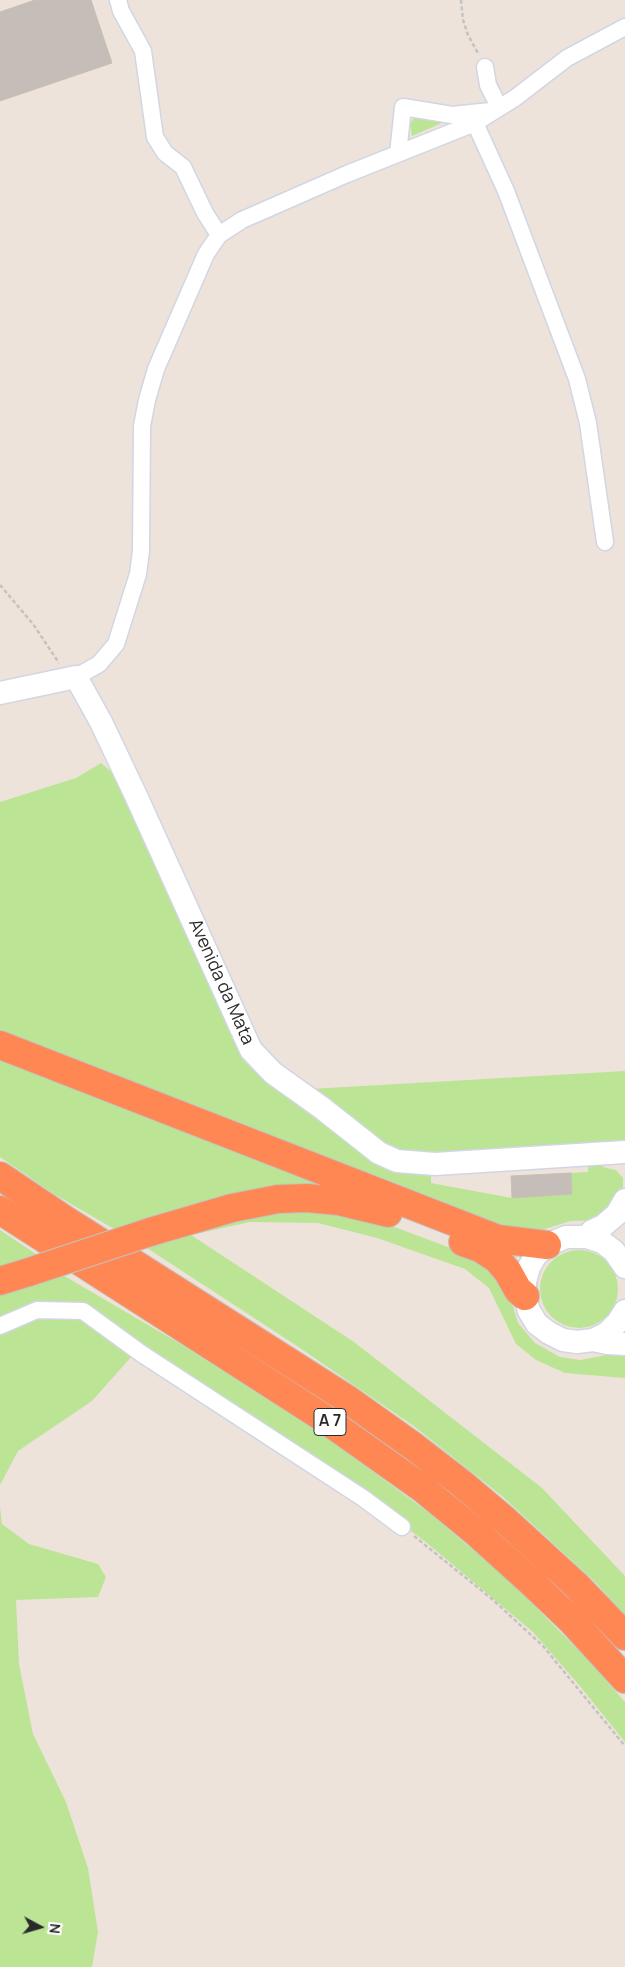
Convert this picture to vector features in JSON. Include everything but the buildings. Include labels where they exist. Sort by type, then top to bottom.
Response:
[{"type":"highway","points":[[0,1045],[498,1239],[547,1245]]},
{"type":"highway","name":"A 7","points":[[0,1176],[339,1394],[413,1446],[518,1531],[576,1585],[625,1636]]},
{"type":"highway","points":[[0,1280],[232,1208],[263,1201],[307,1198],[354,1204],[406,1220],[486,1252],[502,1264],[518,1290],[525,1296]]},
{"type":"highway","name":"A 7","points":[[0,1210],[298,1401],[422,1488],[478,1534],[530,1581],[571,1620],[625,1679]]},
{"type":"street","points":[[118,0],[121,11],[143,51],[155,137],[165,153],[183,167],[205,213],[219,235]]},
{"type":"street","points":[[0,693],[73,678],[99,664],[116,644],[138,574],[141,551],[142,426],[147,400],[156,369],[206,254],[219,235],[242,220],[475,123],[515,98],[567,58],[625,27]]},
{"type":"street","points":[[485,67],[488,85],[496,109]]},
{"type":"street","points":[[398,154],[403,107],[452,115],[496,109]]},
{"type":"street","points":[[475,123],[506,191],[577,379],[588,423],[605,542]]},
{"type":"street","name":"Avenida da Mata","points":[[73,678],[100,722],[137,798],[251,1050],[273,1073],[322,1108],[379,1153],[396,1161],[436,1164],[624,1157]]},
{"type":"street","points":[[587,1237],[592,1231],[617,1214],[625,1200]]},
{"type":"street","points":[[625,1264],[614,1251],[602,1242],[587,1237],[566,1237],[547,1245],[536,1255],[529,1268],[525,1282],[525,1296],[529,1311],[537,1324],[549,1334],[563,1340],[578,1342],[592,1340],[607,1333],[618,1322],[625,1310]]},
{"type":"street","points":[[0,1326],[37,1310],[83,1311],[142,1354],[363,1498],[402,1527]]},
{"type":"street","points":[[592,1340],[625,1344]]},
{"type":"path","points":[[461,0],[463,20],[468,34],[485,67]]},
{"type":"path","points":[[0,585],[33,624],[73,678]]},
{"type":"path","points":[[402,1527],[492,1599],[543,1646],[625,1746]]},
{"type":"green space","points":[[414,118],[451,119],[412,136],[410,124]]},
{"type":"green space","points":[[101,763],[115,775],[267,1079],[431,1171],[431,1183],[512,1198],[572,1194],[571,1173],[588,1172],[588,1161],[616,1170],[623,1178],[623,1196],[602,1220],[570,1221],[542,1230],[522,1232],[497,1228],[0,1036],[0,802],[76,778]]},
{"type":"green space","points":[[0,1053],[313,1175],[342,1196],[121,1233],[54,1194],[0,1157]]},
{"type":"green space","points":[[625,1071],[625,1146],[401,1155],[310,1089]]},
{"type":"green space","points":[[284,1210],[330,1211],[376,1220],[477,1258],[508,1290],[518,1323],[535,1343],[560,1357],[580,1360],[607,1355],[625,1355],[625,1378],[565,1373],[536,1360],[516,1344],[489,1288],[465,1269],[377,1238],[318,1223],[250,1222],[191,1235],[354,1342],[542,1488],[625,1576],[625,1615],[595,1582],[502,1496],[415,1427],[300,1348],[147,1248],[246,1216]]},
{"type":"green space","points":[[0,1230],[42,1258],[0,1273]]},
{"type":"green space","points":[[579,1250],[594,1253],[607,1261],[615,1274],[618,1289],[615,1304],[607,1317],[594,1325],[579,1328],[564,1325],[551,1317],[543,1304],[540,1289],[543,1274],[551,1261],[564,1253]]},
{"type":"green space","points":[[61,1274],[184,1346],[323,1435],[428,1512],[511,1582],[586,1658],[625,1702],[625,1742],[533,1632],[427,1543],[352,1487],[79,1307],[0,1321],[0,1292]]},
{"type":"green space","points":[[78,1317],[132,1356],[92,1401],[18,1451],[0,1485],[0,1334],[38,1319]]},
{"type":"green space","points":[[0,1507],[2,1524],[29,1544],[98,1564],[106,1577],[98,1597],[16,1600],[19,1664],[33,1734],[66,1802],[88,1868],[98,1932],[92,1967],[0,1967]]}]
